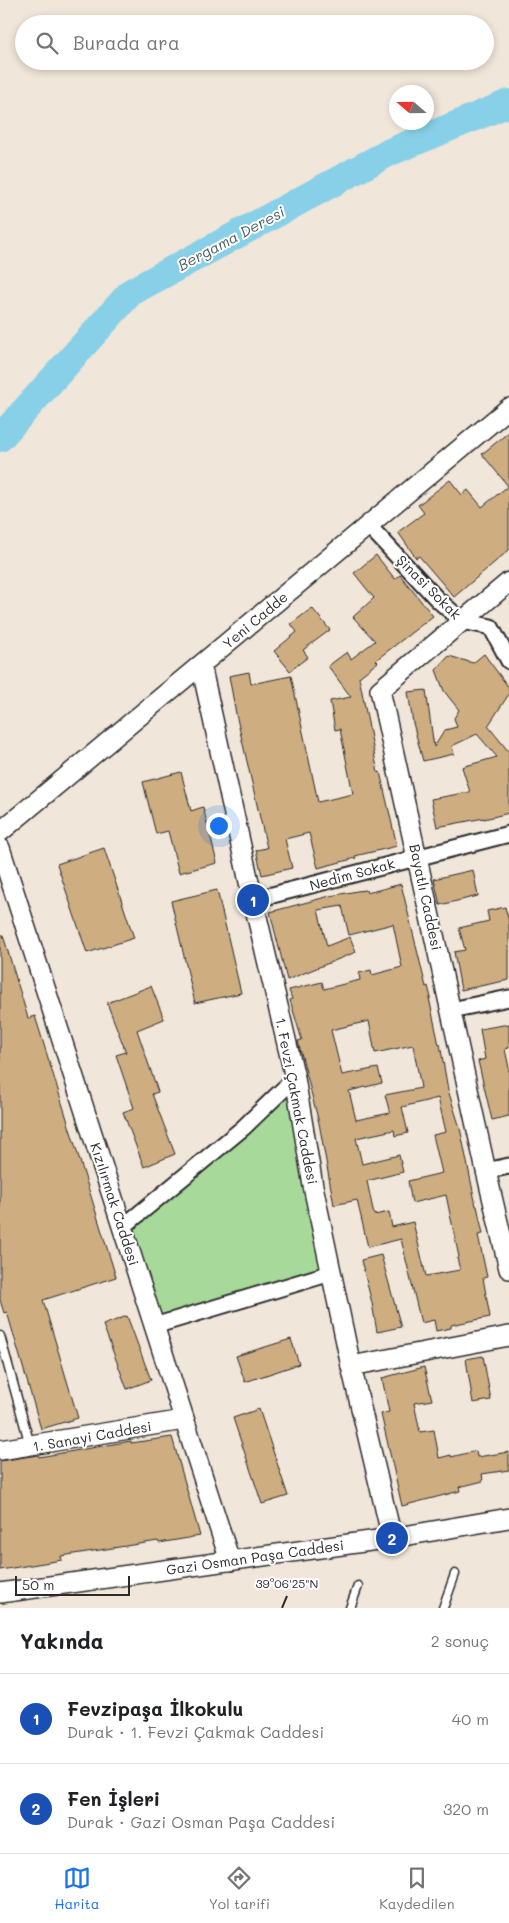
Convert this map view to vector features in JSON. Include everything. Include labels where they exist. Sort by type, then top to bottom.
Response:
[{"type":"street","name":"Yeni Cadde","points":[[0,832],[509,408]]},
{"type":"street","name":"Şinasi Sokak","points":[[369,526],[437,599],[462,621],[491,627],[509,662]]},
{"type":"street","name":"Bayatlı Caddesi","points":[[509,582],[380,690],[509,1268]]},
{"type":"street","name":"1. Fevzi Çakmak Caddesi","points":[[201,665],[295,1078],[313,1186],[351,1366],[392,1538]]},
{"type":"street","name":"Nedim Sokak","points":[[253,900],[509,834]]},
{"type":"street","name":"Kızılırmak Caddesi","points":[[0,848],[230,1561]]},
{"type":"street","points":[[451,1010],[509,998]]},
{"type":"street","points":[[123,1227],[243,1128],[295,1078]]},
{"type":"street","points":[[486,1171],[509,1166]]},
{"type":"street","points":[[154,1326],[332,1273]]},
{"type":"street","points":[[351,1366],[509,1336]]},
{"type":"street","name":"1. Sanayi Caddesi","points":[[0,1450],[184,1420]]},
{"type":"street","name":"Gazi Osman Paşa Caddesi","points":[[0,1593],[392,1538],[509,1518]]},
{"type":"lane","points":[[0,1336],[30,1446]]},
{"type":"lane","points":[[443,1608],[455,1574]]},
{"type":"lane","points":[[350,1608],[358,1586]]},
{"type":"green space","points":[[295,1078],[331,1273],[154,1326],[123,1227]]},
{"type":"building","points":[[509,432],[509,550],[454,597],[419,556],[416,558],[398,532],[424,513],[418,505],[450,480],[462,495],[468,490],[482,507],[508,486],[482,454]]},
{"type":"building","points":[[376,555],[395,579],[400,575],[433,616],[376,660],[378,662],[359,677],[378,773],[380,772],[397,846],[355,856],[356,858],[318,868],[309,833],[285,839],[292,868],[262,875],[256,850],[267,848],[229,676],[249,672],[251,684],[291,676],[318,802],[353,794],[340,729],[335,730],[330,701],[351,697],[328,666],[347,652],[351,659],[375,641],[353,617],[374,598],[354,573]]},
{"type":"building","points":[[312,608],[330,630],[303,650],[308,657],[290,671],[274,651],[297,632],[291,624]]},
{"type":"building","points":[[484,654],[509,688],[509,694],[488,726],[509,752],[509,813],[437,827],[431,799],[470,792],[462,767],[497,757],[477,734],[452,746],[454,754],[423,761],[413,723],[408,692],[426,690],[434,747],[445,730],[457,727],[454,718],[459,710],[444,691],[436,670],[449,656],[473,663]]},
{"type":"building","points":[[181,772],[191,811],[203,807],[217,863],[179,873],[168,831],[156,834],[143,782]]},
{"type":"building","points":[[104,848],[134,938],[87,953],[57,864]]},
{"type":"building","points":[[473,870],[478,896],[440,905],[434,879]]},
{"type":"building","points":[[401,884],[426,987],[428,986],[431,998],[429,998],[448,1090],[460,1128],[483,1234],[478,1235],[487,1277],[483,1278],[490,1317],[451,1325],[451,1328],[436,1331],[434,1320],[421,1323],[401,1239],[368,1247],[357,1200],[334,1205],[319,1123],[298,1041],[302,1040],[290,1000],[292,999],[289,990],[322,982],[324,989],[360,980],[359,973],[371,970],[372,975],[402,967],[393,924],[349,935],[342,906],[318,910],[327,946],[350,937],[356,952],[287,980],[270,912],[330,896],[366,890],[367,893]],"holes":[[[369,1021],[375,1053],[413,1045],[421,1088],[385,1095],[390,1113],[356,1120],[349,1091],[382,1083],[378,1068],[342,1075],[331,1030]],[[438,1098],[446,1132],[433,1135],[442,1173],[408,1181],[412,1203],[446,1195],[460,1270],[426,1276],[413,1222],[392,1227],[389,1212],[374,1215],[367,1181],[403,1172],[399,1155],[362,1164],[356,1138],[394,1130],[395,1136],[408,1133],[402,1107]]]},
{"type":"building","points":[[217,890],[241,993],[195,1003],[171,901]]},
{"type":"building","points":[[505,907],[509,922],[509,980],[461,990],[454,952],[465,950],[459,928],[489,921],[487,911]]},
{"type":"building","points":[[0,935],[3,935],[28,1018],[35,1016],[116,1277],[43,1300],[78,1418],[41,1429],[7,1312],[4,1313],[0,1300]]},
{"type":"building","points":[[151,986],[164,1019],[137,1030],[158,1092],[152,1094],[175,1154],[144,1167],[123,1112],[134,1108],[116,1055],[126,1052],[107,1003]]},
{"type":"building","points":[[509,1024],[509,1048],[505,1049],[509,1068],[509,1116],[492,1120],[478,1061],[485,1059],[480,1029]]},
{"type":"building","points":[[381,1255],[401,1327],[377,1332],[361,1260]]},
{"type":"building","points":[[127,1316],[151,1380],[127,1389],[103,1325]]},
{"type":"building","points":[[291,1339],[299,1364],[245,1382],[236,1356]]},
{"type":"building","points":[[483,1356],[491,1400],[473,1403],[466,1359]]},
{"type":"building","points":[[424,1367],[432,1400],[414,1403],[420,1432],[434,1430],[439,1458],[476,1451],[477,1457],[509,1452],[509,1470],[482,1474],[483,1481],[459,1487],[460,1491],[402,1506],[381,1414],[389,1412],[382,1378]]},
{"type":"building","points":[[259,1409],[288,1496],[262,1504],[233,1418]]},
{"type":"building","points":[[172,1437],[200,1536],[61,1556],[62,1560],[0,1570],[0,1461],[38,1455],[39,1457],[131,1441],[131,1443]]},
{"type":"waterway","name":"Bergama Deresi","points":[[0,438],[131,292],[390,152],[509,103]]},
{"type":"place","name":"Fevzipaşa İlkokulu","points":[[253,900]]},
{"type":"place","name":"Fen İşleri","points":[[392,1538]]}]
